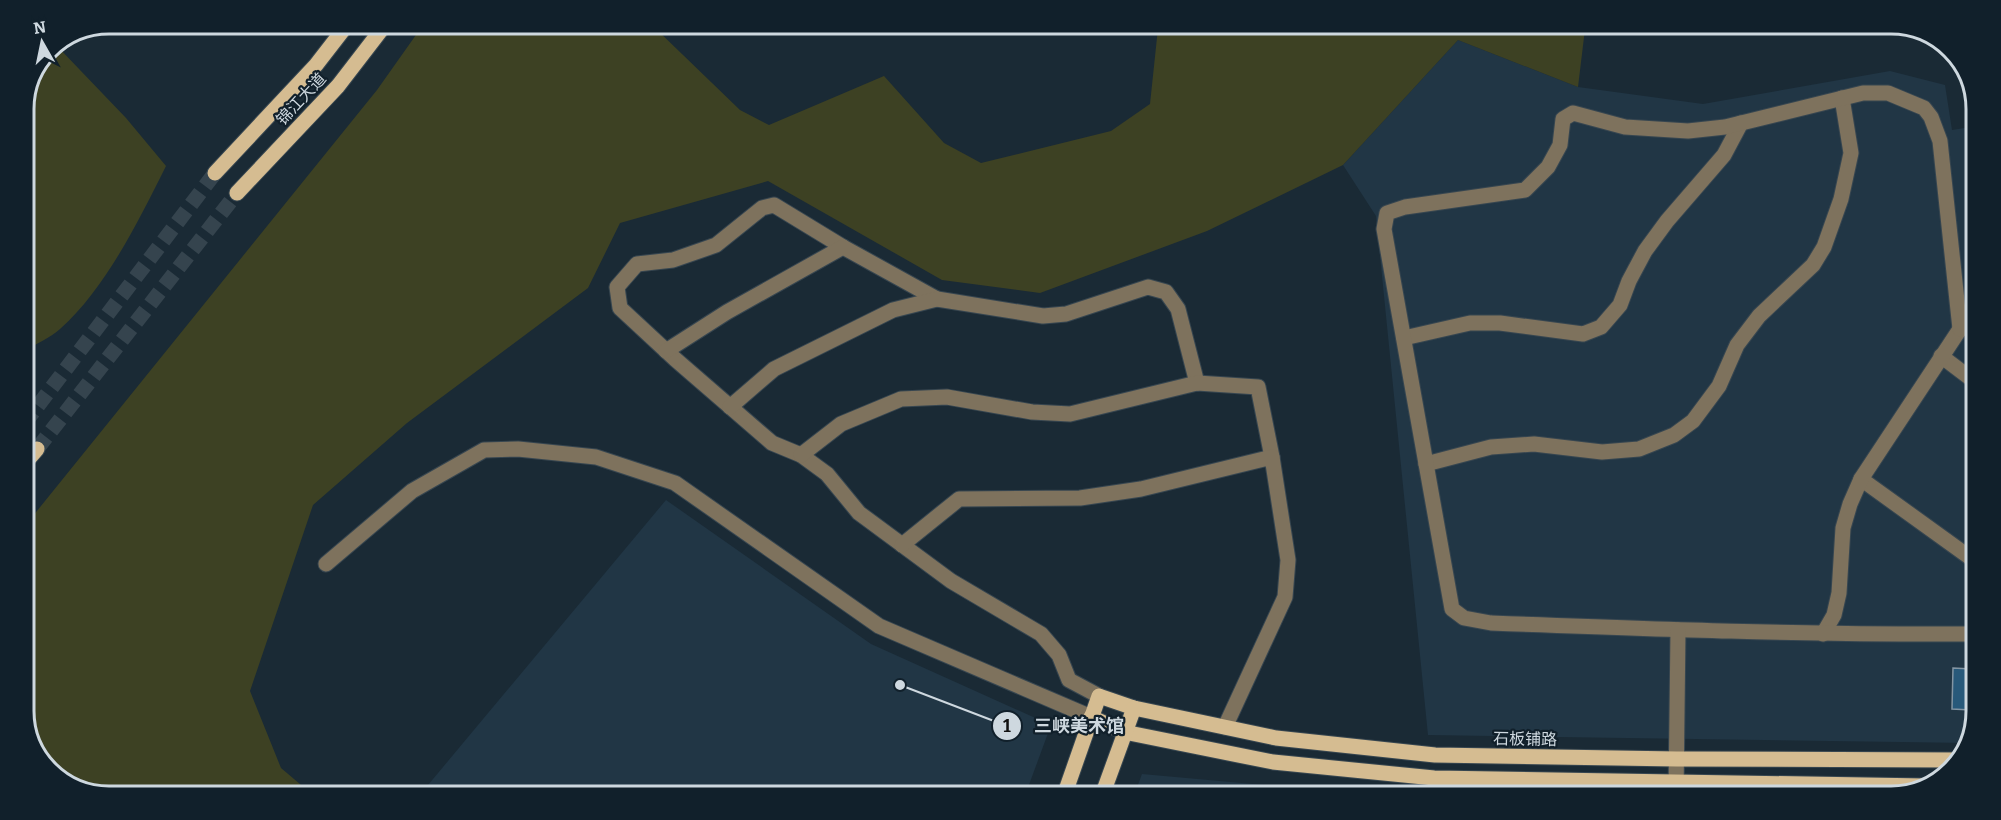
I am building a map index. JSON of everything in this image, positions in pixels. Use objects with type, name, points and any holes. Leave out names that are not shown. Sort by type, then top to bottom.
[{"type":"main road","name":"锦江大道","points":[[215,173],[316,65],[339,34]]},
{"type":"main road","name":"锦江大道","points":[[237,193],[338,86],[378,34]]},
{"type":"main road","points":[[1067,786],[1099,696]]},
{"type":"main road","name":"石板铺路","points":[[1099,696],[1134,708],[1276,738],[1435,755],[1947,760]]},
{"type":"main road","points":[[1105,786],[1134,708]]},
{"type":"main road","points":[[1091,717],[1124,732],[1273,762],[1434,778],[1611,786]]},
{"type":"street","points":[[1966,320],[1940,141],[1931,117],[1924,108],[1888,93],[1863,93],[1741,123],[1688,131],[1625,127],[1573,114],[1563,119],[1560,145],[1548,167],[1525,190],[1405,207],[1387,213],[1384,229],[1452,609],[1464,618],[1491,623],[1678,630],[1823,634],[1966,634]]},
{"type":"street","points":[[1426,464],[1491,447],[1534,444],[1602,452],[1639,449],[1674,435],[1693,421],[1719,386],[1737,345],[1759,316],[1813,264],[1824,247],[1841,199],[1851,153],[1842,98]]},
{"type":"street","points":[[1404,339],[1470,323],[1500,323],[1583,334],[1601,327],[1620,305],[1629,281],[1645,251],[1667,221],[1724,155],[1741,123]]},
{"type":"street","points":[[1099,696],[1069,680],[1059,655],[1041,634],[951,582],[858,513],[827,474],[801,455],[772,443],[620,308],[617,287],[637,264],[673,260],[716,245],[762,208],[774,205],[843,247],[937,299],[1043,316],[1066,314],[1148,287],[1166,292],[1178,309],[1197,382]]},
{"type":"street","points":[[666,351],[727,312],[843,247]]},
{"type":"street","points":[[730,407],[774,369],[893,310],[937,299]]},
{"type":"street","points":[[1823,634],[1834,615],[1839,593],[1843,528],[1861,479],[1941,356],[1966,328]]},
{"type":"street","points":[[1941,356],[1966,375]]},
{"type":"street","points":[[801,455],[841,424],[902,399],[947,397],[1032,412],[1070,414],[1197,382],[1258,387],[1272,457],[1288,560],[1285,597],[1225,727]]},
{"type":"street","points":[[326,564],[412,490],[484,450],[518,449],[596,457],[675,483],[879,626],[1091,717]]},
{"type":"street","points":[[902,545],[959,499],[1080,498],[1141,489],[1272,457]]},
{"type":"street","points":[[1861,479],[1966,555]]},
{"type":"street","points":[[1677,786],[1678,630]]},
{"type":"shaded area","points":[[1458,40],[1578,87],[1703,104],[1890,71],[1945,85],[1952,130],[1966,128],[1966,710],[1965,725],[1959,743],[1428,735],[1376,216],[1343,165]]},
{"type":"shaded area","points":[[666,500],[871,644],[1051,725],[1029,786],[427,786]]},
{"type":"shaded area","points":[[1142,774],[1275,786],[1138,786]]},
{"type":"green space","points":[[417,34],[661,34],[740,110],[769,125],[884,76],[944,143],[981,163],[1111,131],[1150,104],[1157,34],[1584,34],[1578,87],[1458,40],[1343,165],[1207,231],[1040,293],[942,280],[768,181],[620,223],[588,288],[407,423],[313,505],[250,691],[281,768],[302,786],[110,786],[81,780],[56,764],[37,730],[35,715],[35,513],[377,90]]},
{"type":"green space","points":[[72,62],[126,118],[166,166],[107,274],[77,312],[60,329],[35,345],[35,105],[37,90],[45,72],[72,72]]},
{"type":"building","points":[[1953,668],[1966,669],[1966,710],[1952,709]]},
{"type":"tunnel","points":[[35,410],[215,173]]},
{"type":"tunnel","points":[[37,449],[237,193]]},
{"type":"place","name":"三峡美术馆","points":[[900,685]]}]
